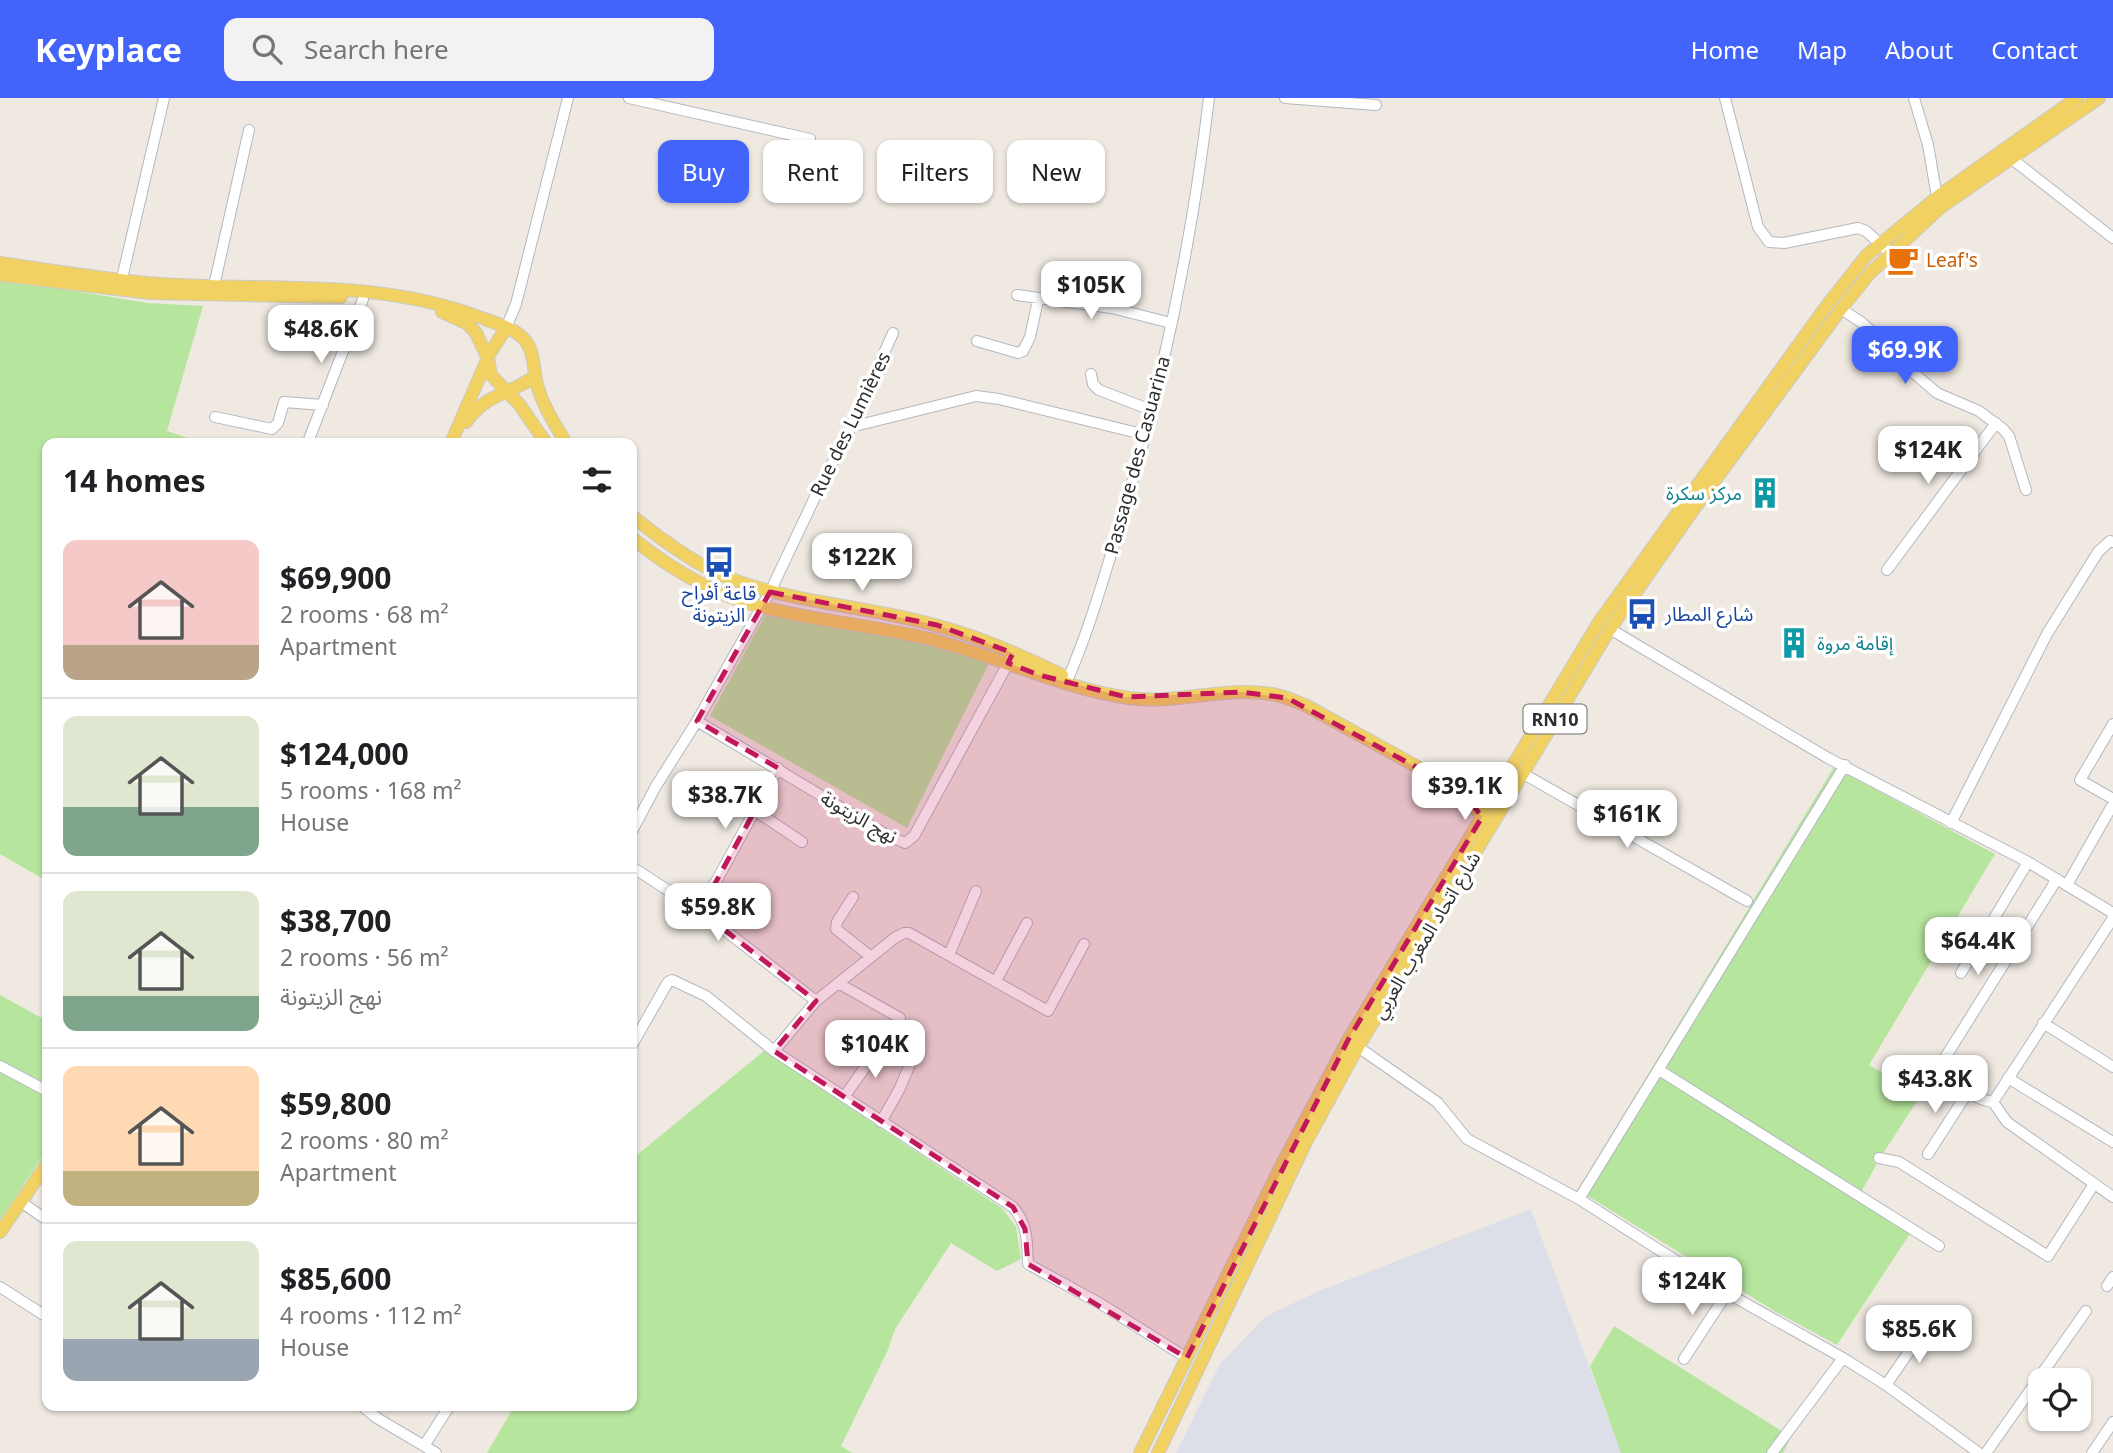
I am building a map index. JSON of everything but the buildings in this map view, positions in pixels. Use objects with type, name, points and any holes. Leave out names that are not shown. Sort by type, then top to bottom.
[{"type":"main road","name":"شارع اتحاد المغرب العربي","points":[[1140,1453],[1283,1163],[1348,1040],[1488,820],[1505,804],[1610,629],[1696,506],[1885,249],[1937,197],[2077,98]]},
{"type":"main road","name":"شارع اتحاد المغرب العربي","points":[[1158,1453],[1306,1143],[1488,820],[1493,798],[1599,622],[1846,279],[1866,256],[1885,249],[2099,98]]},
{"type":"main road","points":[[0,263],[198,296],[363,299],[438,310],[460,319],[476,333],[488,359],[491,375],[519,404],[543,438]]},
{"type":"main road","points":[[0,275],[121,285],[299,286],[379,292],[441,303],[523,337],[534,360],[534,377],[548,413],[563,438]]},
{"type":"main road","points":[[453,438],[488,359],[506,328]]},
{"type":"main road","points":[[455,438],[476,408],[494,395],[534,377]]},
{"type":"main road","points":[[637,520],[728,578],[770,592],[817,603],[937,625],[1081,686],[1126,698],[1241,692],[1287,698],[1307,706],[1463,792],[1493,798],[1505,804]]},
{"type":"main road","points":[[637,541],[705,586],[761,607],[930,639],[1011,658]]},
{"type":"main road","points":[[1463,792],[1488,820]]},
{"type":"main road","points":[[0,1232],[42,1171]]},
{"type":"street","points":[[121,285],[164,98]]},
{"type":"street","points":[[506,328],[516,304],[568,98]]},
{"type":"street","points":[[629,98],[810,139]]},
{"type":"street","name":"Passage des Casuarina","points":[[1067,681],[1102,584],[1146,435],[1171,323],[1203,153],[1209,98]]},
{"type":"street","points":[[1286,98],[1376,105]]},
{"type":"street","points":[[1725,98],[1758,226],[1769,242],[1784,243],[1857,228],[1885,249]]},
{"type":"street","points":[[1913,98],[1935,173],[1937,197]]},
{"type":"street","points":[[214,286],[249,130]]},
{"type":"street","points":[[2012,159],[2113,238]]},
{"type":"street","points":[[1017,295],[1038,300],[1112,308],[1171,323]]},
{"type":"street","points":[[310,438],[363,299]]},
{"type":"street","points":[[977,341],[1023,351],[1030,337],[1038,300]]},
{"type":"street","points":[[1841,309],[1890,347],[1937,393],[1950,401],[1979,411],[1996,423],[2009,436],[2026,490]]},
{"type":"street","name":"Rue des Lumières","points":[[637,822],[770,592],[852,427],[893,333]]},
{"type":"street","points":[[1091,374],[1093,384],[1099,390],[1151,410]]},
{"type":"street","points":[[852,427],[976,396],[999,399],[1146,435]]},
{"type":"street","points":[[215,417],[272,429],[278,423],[284,402],[323,405]]},
{"type":"street","points":[[1887,570],[1996,423]]},
{"type":"street","points":[[1951,823],[2047,634],[2098,552],[2109,541],[2113,542]]},
{"type":"street","points":[[1610,629],[1828,758],[2028,862],[2113,913]]},
{"type":"street","name":"نهج الزيتونة","points":[[697,721],[902,843],[909,841],[947,777],[1011,658]]},
{"type":"street","points":[[2113,724],[2080,780],[2113,802],[1938,1067],[1941,1074],[1968,1092],[1984,1101],[1993,1102],[2007,1122],[2113,1197]]},
{"type":"street","points":[[1578,1199],[1845,765]]},
{"type":"street","points":[[701,911],[778,768]]},
{"type":"street","points":[[1522,773],[1747,901]]},
{"type":"street","points":[[754,810],[802,842]]},
{"type":"street","points":[[1961,974],[2028,862]]},
{"type":"street","points":[[637,870],[701,911],[816,1000]]},
{"type":"street","points":[[714,884],[760,914]]},
{"type":"street","points":[[948,955],[976,891]]},
{"type":"street","points":[[853,897],[837,922],[836,929],[871,957]]},
{"type":"street","points":[[1993,1102],[2113,918]]},
{"type":"street","points":[[996,981],[1027,923]]},
{"type":"street","points":[[774,1051],[816,1000],[904,933],[909,933],[1048,1010],[1084,944]]},
{"type":"street","points":[[637,1036],[665,985],[672,980],[706,996],[774,1051],[1013,1208],[1022,1217],[1025,1228],[1028,1264],[1101,1304],[1187,1358]]},
{"type":"street","points":[[838,984],[900,1018]]},
{"type":"street","points":[[2043,1023],[2113,1067]]},
{"type":"street","points":[[844,1097],[881,1045]]},
{"type":"street","points":[[1358,1047],[1437,1102],[1466,1139],[1578,1199],[1727,1293],[1843,1358],[1886,1385],[1979,1453]]},
{"type":"street","points":[[881,1122],[914,1055]]},
{"type":"street","points":[[0,1066],[42,1088]]},
{"type":"street","points":[[1659,1070],[1939,1246]]},
{"type":"street","points":[[2008,1078],[2113,1142]]},
{"type":"street","points":[[1928,1154],[1968,1092]]},
{"type":"street","points":[[1879,1158],[1899,1162],[2048,1256],[2094,1184]]},
{"type":"street","points":[[21,1202],[42,1217]]},
{"type":"street","points":[[0,1287],[42,1314]]},
{"type":"street","points":[[1684,1359],[1727,1293]]},
{"type":"street","points":[[1986,1453],[2085,1311]]},
{"type":"street","points":[[1886,1385],[1926,1327]]},
{"type":"street","points":[[1772,1453],[1843,1358]]},
{"type":"street","points":[[368,1411],[436,1453]]},
{"type":"street","points":[[424,1446],[446,1411]]},
{"type":"street","points":[[2092,1453],[2113,1423]]},
{"type":"highlighted area","points":[[770,592],[937,625],[1013,653],[1008,663],[1039,675],[1126,697],[1241,692],[1287,698],[1463,792],[1482,817],[1348,1040],[1187,1358],[1028,1264],[1025,1229],[1013,1207],[774,1051],[816,1001],[700,911],[778,768],[697,721]]},
{"type":"shaded area","points":[[1531,1209],[1621,1453],[1176,1453],[1220,1364],[1265,1317],[1319,1291]]},
{"type":"green space","points":[[0,279],[148,303],[203,306],[167,431],[187,438],[42,438],[42,878],[0,854]]},
{"type":"green space","points":[[765,615],[908,639],[989,663],[907,828],[710,716]]},
{"type":"green space","points":[[1834,767],[1995,854],[1869,1065],[1921,1095],[1859,1196],[1911,1232],[1837,1345],[1776,1312],[1578,1190]]},
{"type":"green space","points":[[0,995],[42,1018],[42,1157],[0,1220]]},
{"type":"green space","points":[[764,1051],[1003,1209],[1016,1227],[1021,1259],[997,1271],[951,1243],[895,1329],[887,1352],[841,1446],[852,1453],[487,1453],[512,1411],[637,1411],[637,1155]]},
{"type":"green space","points":[[1614,1326],[1791,1437],[1783,1453],[1621,1453],[1590,1366]]},
{"type":"place","name":"Leaf's","points":[[1903,260]]},
{"type":"place","name":"مركز سكرة","points":[[1765,493]]},
{"type":"place","name":"قاعة أفراح الزيتونة","points":[[719,562]]},
{"type":"place","name":"شارع المطار","points":[[1642,614]]},
{"type":"place","name":"إقامة مروة","points":[[1794,643]]}]
